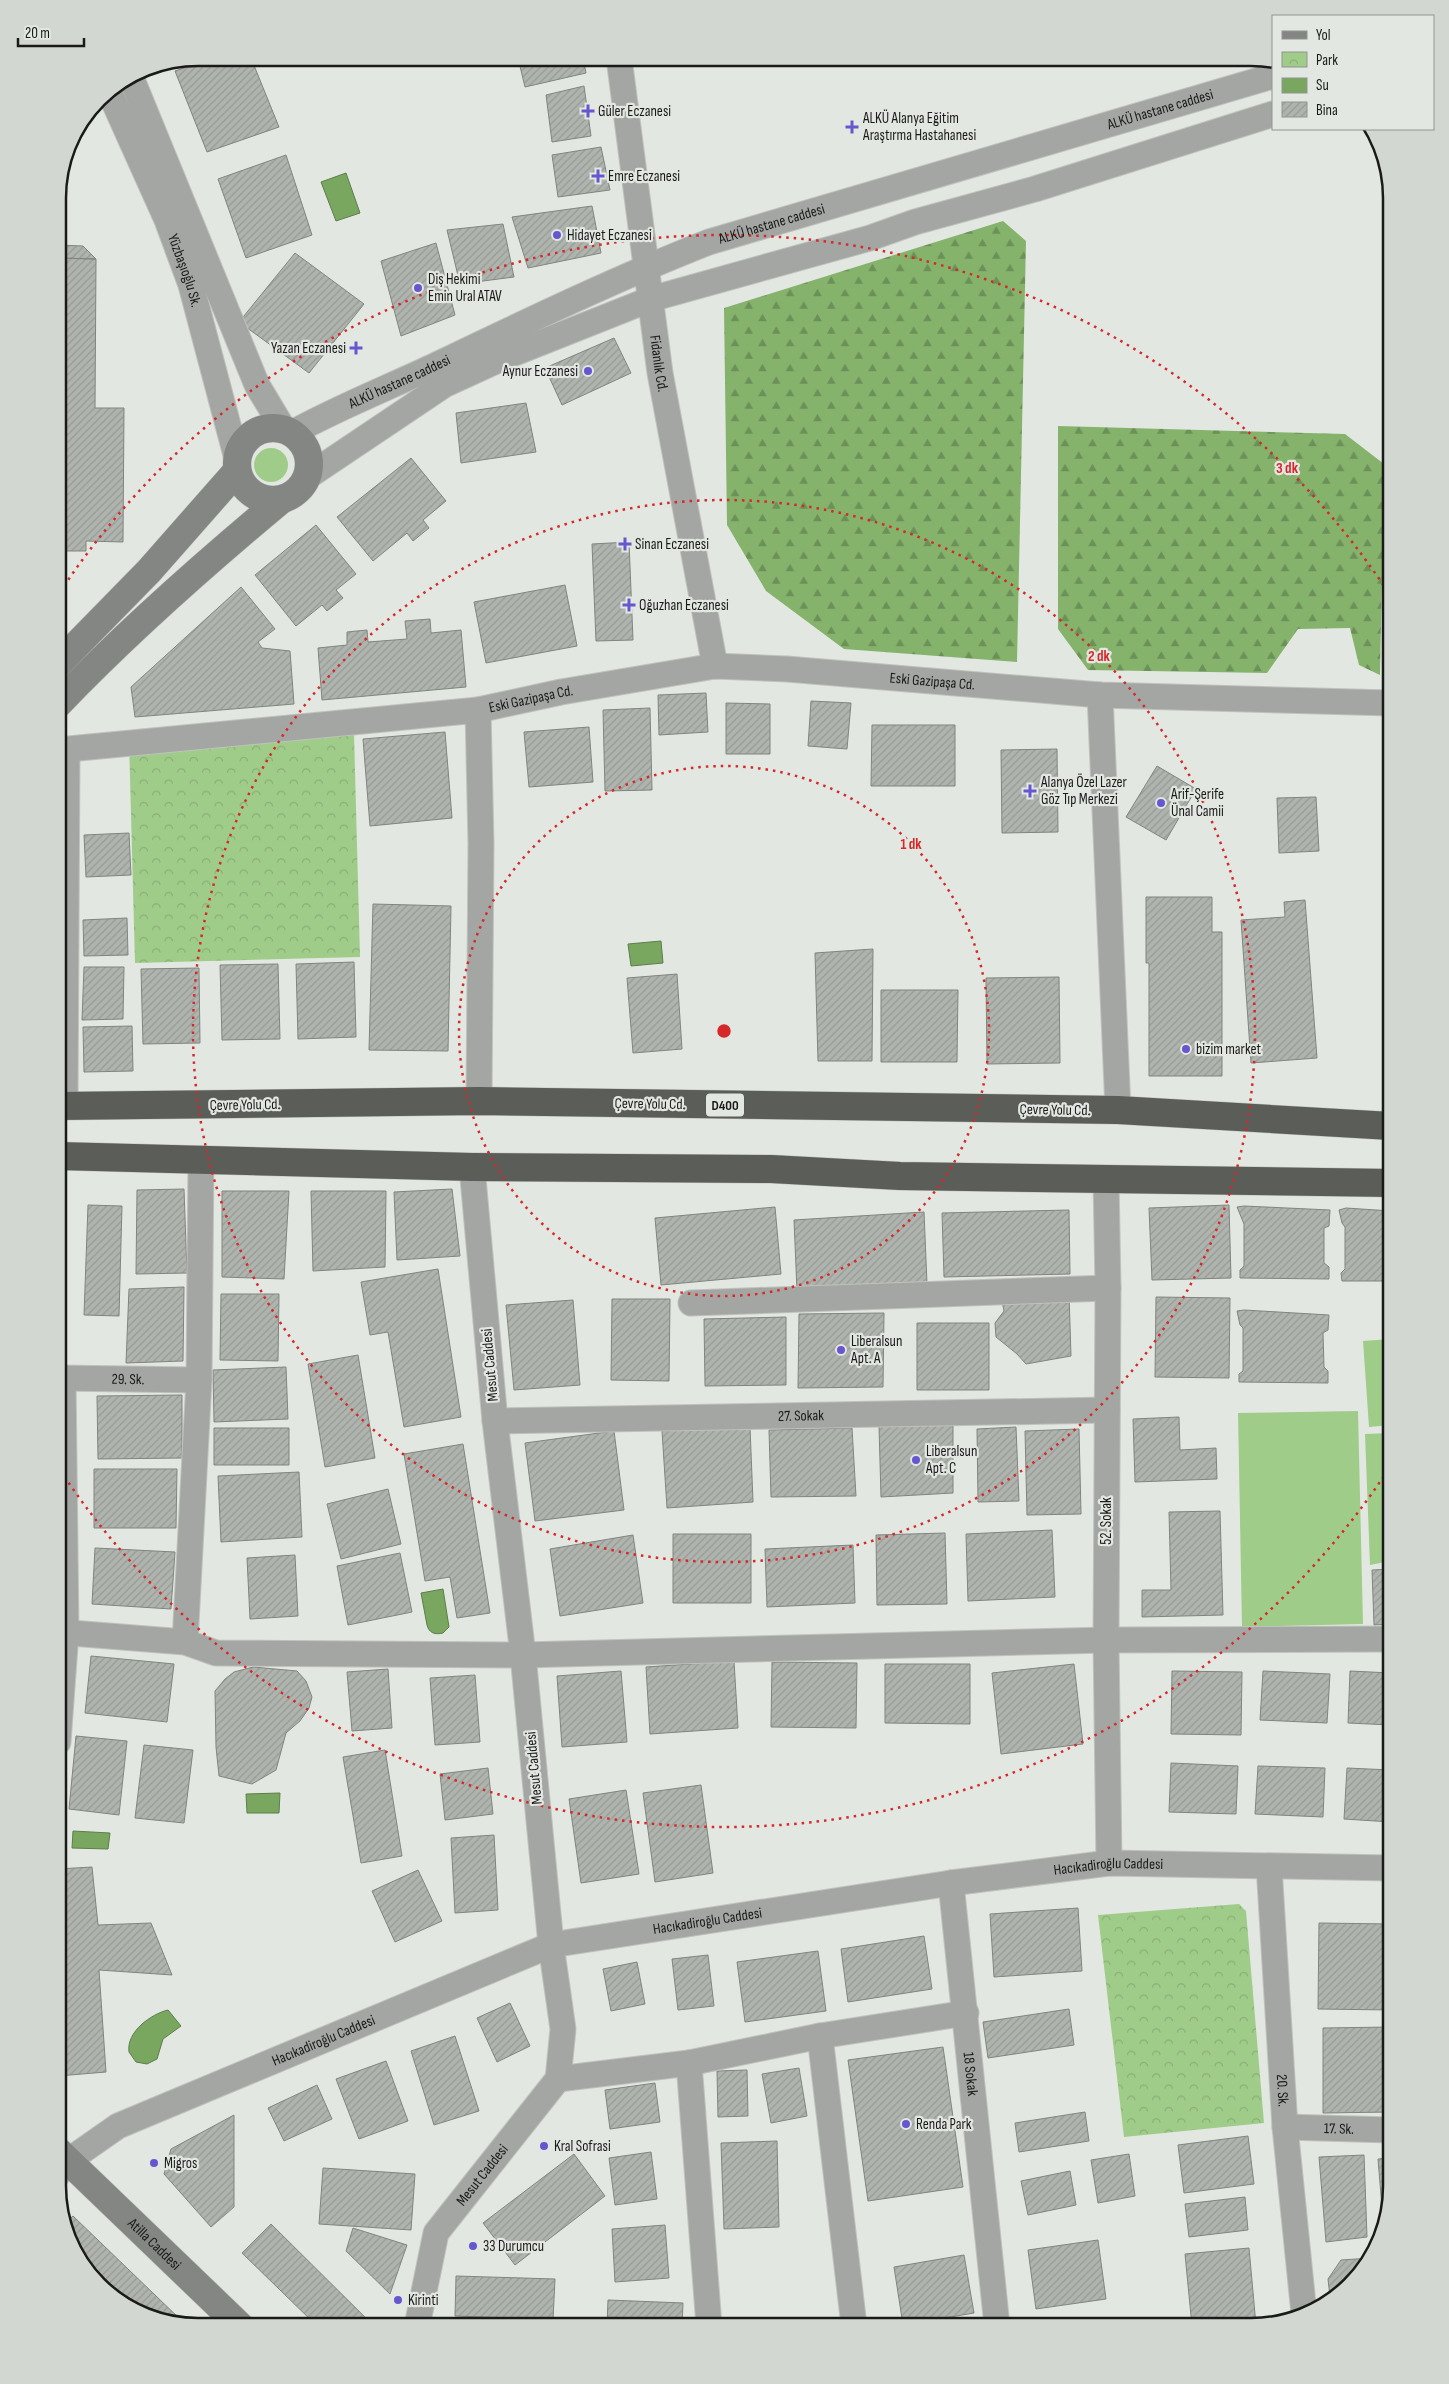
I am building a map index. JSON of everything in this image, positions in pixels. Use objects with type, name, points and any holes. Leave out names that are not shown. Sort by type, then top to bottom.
[{"type":"highway","name":"Çevre Yolu Cd.","points":[[67,1106],[479,1101],[1118,1110],[1383,1125]]},
{"type":"highway","points":[[67,1156],[472,1167],[771,1169],[900,1176],[1383,1183]]},
{"type":"street","name":"Fidanlık Cd.","points":[[620,66],[660,373],[715,666]]},
{"type":"street","name":"ALKÜ hastane caddesi","points":[[288,432],[647,266],[709,242],[1272,76]]},
{"type":"street","name":"Yüzbaşıoğlu Sk.","points":[[134,83],[258,385],[288,432]]},
{"type":"street","name":"Yüzbaşıoğlu Sk.","points":[[112,98],[166,220],[191,285],[237,465]]},
{"type":"street","points":[[307,477],[444,386],[506,357],[651,299],[870,238],[915,222],[1035,189],[1272,114]]},
{"type":"street","points":[[67,655],[149,571],[237,465],[244,442],[258,431],[266,429],[288,432],[301,442],[307,452],[309,464],[307,477],[301,487],[292,495],[281,500],[225,545],[101,659],[67,695]]},
{"type":"street","points":[[237,465],[240,482],[258,498],[269,501],[281,500]]},
{"type":"street","name":"Eski Gazipaşa Cd.","points":[[67,750],[478,710],[561,692],[715,666],[787,668],[1100,695],[1383,703]]},
{"type":"street","points":[[1100,695],[1118,1110]]},
{"type":"street","points":[[478,710],[481,844],[479,1101]]},
{"type":"street","points":[[185,1642],[199,1380],[200,1159]]},
{"type":"street","name":"Mesut Caddesi","points":[[419,2317],[436,2233],[558,2079],[563,2029],[551,1945],[523,1654],[495,1421],[472,1167]]},
{"type":"street","name":"52. Sokak","points":[[1106,1179],[1108,1288],[1106,1640],[1109,1863]]},
{"type":"street","points":[[691,1303],[1108,1288]]},
{"type":"street","name":"29. Sk.","points":[[66,1378],[199,1380]]},
{"type":"street","name":"27. Sokak","points":[[495,1421],[1107,1410]]},
{"type":"street","points":[[66,1632],[185,1642],[216,1653],[523,1654],[1106,1640],[1383,1639]]},
{"type":"street","name":"Hacıkadiroğlu Caddesi","points":[[66,2155],[118,2126],[551,1945],[951,1883],[1109,1863],[1383,1868]]},
{"type":"street","name":"20. Sk.","points":[[1269,1866],[1286,2127],[1303,2307]]},
{"type":"street","name":"18 Sokak","points":[[951,1883],[996,2318]]},
{"type":"street","points":[[558,2079],[689,2063],[820,2036],[966,2013]]},
{"type":"street","points":[[820,2036],[853,2318]]},
{"type":"street","points":[[689,2063],[708,2317]]},
{"type":"street","name":"17. Sk.","points":[[1286,2127],[1383,2130]]},
{"type":"street","name":"Atilla Caddesi","points":[[66,2164],[230,2317]]},
{"type":"green space","points":[[1003,221],[1026,241],[1017,662],[844,649],[766,591],[727,525],[724,308]]},
{"type":"green space","points":[[1058,426],[1345,434],[1383,463],[1380,675],[1359,665],[1350,628],[1298,629],[1267,673],[1088,670],[1058,629]]},
{"type":"green space","points":[[271,448],[278,449],[283,453],[287,458],[287,472],[283,477],[278,481],[271,482],[264,481],[259,477],[255,472],[254,465],[255,458],[259,453],[264,449]]},
{"type":"green space","points":[[354,733],[360,957],[135,963],[129,740]]},
{"type":"green space","points":[[1383,1340],[1383,1426],[1369,1427],[1363,1341]]},
{"type":"green space","points":[[1358,1411],[1363,1624],[1242,1627],[1238,1413]]},
{"type":"green space","points":[[1383,1433],[1383,1562],[1370,1565],[1365,1434]]},
{"type":"green space","points":[[1239,1904],[1246,1911],[1264,2123],[1124,2137],[1098,1915]]},
{"type":"water","points":[[346,173],[360,213],[336,221],[321,182]]},
{"type":"water","points":[[661,941],[663,963],[631,966],[628,944]]},
{"type":"water","points":[[443,1589],[449,1627],[443,1633],[437,1634],[431,1632],[428,1628],[421,1593]]},
{"type":"water","points":[[280,1793],[279,1813],[247,1813],[246,1794]]},
{"type":"water","points":[[73,1831],[110,1833],[108,1849],[72,1848]]},
{"type":"water","points":[[168,2010],[181,2026],[163,2039],[157,2059],[147,2064],[136,2062],[129,2052],[131,2038],[147,2020],[154,2015]]},
{"type":"building","points":[[254,66],[279,127],[207,152],[175,71],[189,67]]},
{"type":"building","points":[[520,66],[585,66],[586,73],[525,87]]},
{"type":"building","points":[[584,86],[591,136],[552,142],[546,95]]},
{"type":"building","points":[[601,147],[610,190],[558,197],[552,155]]},
{"type":"building","points":[[286,155],[312,235],[246,258],[218,179]]},
{"type":"building","name":"Hidayet Eczanesi","points":[[592,206],[601,253],[528,268],[512,217]]},
{"type":"building","points":[[503,224],[514,277],[460,284],[447,230]]},
{"type":"building","name":"Diş Hekimi Emin Ural ATAV","points":[[436,243],[455,315],[401,336],[381,261]]},
{"type":"building","points":[[67,245],[83,246],[96,259],[67,258]]},
{"type":"building","points":[[295,253],[364,304],[309,373],[239,322]]},
{"type":"building","points":[[67,258],[96,259],[95,408],[124,408],[123,542],[86,541],[86,551],[67,551]]},
{"type":"building","name":"Aynur Eczanesi","points":[[614,338],[631,373],[562,405],[545,368]]},
{"type":"building","points":[[526,403],[536,452],[461,463],[456,413]]},
{"type":"building","points":[[411,458],[446,501],[423,520],[429,528],[413,541],[407,533],[373,561],[337,517]]},
{"type":"building","points":[[316,525],[356,574],[336,590],[343,598],[327,611],[322,605],[296,626],[255,575]]},
{"type":"building","points":[[629,542],[633,640],[596,641],[592,544]]},
{"type":"building","points":[[565,585],[577,646],[486,663],[474,602]]},
{"type":"building","points":[[241,587],[275,629],[258,642],[262,648],[290,651],[294,704],[135,717],[131,687]]},
{"type":"building","points":[[430,619],[431,633],[461,630],[466,687],[322,700],[318,648],[347,645],[347,632],[367,630],[368,642],[407,639],[405,621]]},
{"type":"building","points":[[706,693],[708,732],[659,735],[658,695]]},
{"type":"building","points":[[811,701],[851,703],[847,749],[808,746]]},
{"type":"building","points":[[726,703],[770,704],[770,754],[726,754]]},
{"type":"building","points":[[650,708],[652,790],[605,791],[603,710]]},
{"type":"building","points":[[872,725],[955,725],[955,786],[871,786]]},
{"type":"building","points":[[589,727],[593,782],[529,787],[524,732]]},
{"type":"building","points":[[445,732],[452,818],[370,826],[363,739]]},
{"type":"building","name":"Alanya Özel Lazer Göz Tıp Merkezi","points":[[1057,749],[1058,832],[1002,833],[1001,750]]},
{"type":"building","name":"Arif-Şerife Ünal Camii","points":[[1157,766],[1196,789],[1166,840],[1126,817]]},
{"type":"building","points":[[1316,797],[1319,851],[1279,853],[1277,798]]},
{"type":"building","points":[[129,833],[131,875],[86,877],[84,835]]},
{"type":"building","points":[[1146,897],[1212,897],[1212,932],[1222,932],[1222,1076],[1149,1076],[1149,963],[1146,963]]},
{"type":"building","points":[[1305,900],[1317,1058],[1251,1063],[1241,920],[1285,917],[1284,902]]},
{"type":"building","points":[[373,904],[451,906],[448,1051],[369,1050]]},
{"type":"building","points":[[127,918],[128,955],[84,956],[83,920]]},
{"type":"building","points":[[873,949],[872,1061],[818,1061],[815,953]]},
{"type":"building","points":[[354,962],[356,1037],[298,1039],[296,964]]},
{"type":"building","points":[[278,964],[280,1039],[222,1040],[220,965]]},
{"type":"building","points":[[84,967],[124,967],[123,1019],[82,1020]]},
{"type":"building","points":[[199,968],[200,1043],[143,1044],[141,969]]},
{"type":"building","points":[[677,974],[682,1049],[633,1053],[627,978]]},
{"type":"building","points":[[1059,977],[1060,1063],[987,1064],[986,978]]},
{"type":"building","points":[[881,990],[958,990],[957,1062],[881,1062]]},
{"type":"building","points":[[132,1026],[133,1071],[84,1072],[83,1027]]},
{"type":"building","points":[[184,1189],[187,1273],[136,1274],[137,1190]]},
{"type":"building","points":[[452,1189],[460,1256],[397,1260],[394,1192]]},
{"type":"building","points":[[222,1191],[289,1191],[284,1279],[222,1277]]},
{"type":"building","points":[[311,1191],[386,1191],[385,1267],[313,1271]]},
{"type":"building","points":[[88,1205],[122,1206],[119,1316],[84,1315]]},
{"type":"building","points":[[1229,1205],[1231,1278],[1152,1280],[1149,1208]]},
{"type":"building","points":[[775,1207],[781,1274],[661,1285],[655,1218]]},
{"type":"building","points":[[1237,1207],[1330,1210],[1329,1226],[1324,1228],[1324,1263],[1329,1267],[1329,1279],[1240,1278],[1240,1270],[1244,1266],[1244,1224]]},
{"type":"building","points":[[1346,1208],[1383,1210],[1383,1281],[1342,1281],[1341,1273],[1345,1269],[1345,1227],[1339,1210]]},
{"type":"building","points":[[1069,1210],[1070,1274],[944,1277],[942,1213]]},
{"type":"building","points":[[924,1212],[927,1284],[797,1291],[794,1220]]},
{"type":"building","points":[[438,1269],[461,1417],[404,1427],[388,1332],[370,1335],[361,1282]]},
{"type":"building","points":[[184,1287],[183,1361],[126,1363],[129,1289]]},
{"type":"building","points":[[221,1294],[279,1294],[278,1361],[220,1360]]},
{"type":"building","points":[[1069,1294],[1071,1356],[1026,1364],[996,1337],[995,1323],[1004,1311],[1001,1296]]},
{"type":"building","points":[[1156,1297],[1230,1298],[1229,1378],[1155,1377]]},
{"type":"building","points":[[612,1299],[670,1299],[669,1381],[611,1380]]},
{"type":"building","points":[[573,1300],[580,1385],[514,1390],[506,1305]]},
{"type":"building","points":[[1237,1311],[1329,1315],[1328,1330],[1323,1333],[1324,1367],[1328,1371],[1328,1383],[1239,1382],[1239,1374],[1243,1371],[1243,1328],[1240,1325]]},
{"type":"building","name":"Liberalsun Apt. A","points":[[884,1313],[883,1387],[798,1388],[799,1314]]},
{"type":"building","points":[[786,1317],[786,1385],[705,1386],[704,1319]]},
{"type":"building","name":"Liberalsun Apt. A","points":[[917,1323],[989,1323],[989,1390],[917,1390]]},
{"type":"building","points":[[358,1355],[375,1458],[325,1467],[308,1364]]},
{"type":"building","points":[[286,1367],[288,1419],[214,1422],[213,1370]]},
{"type":"building","points":[[182,1395],[182,1458],[98,1459],[97,1396]]},
{"type":"building","points":[[1179,1417],[1180,1450],[1216,1448],[1217,1479],[1135,1482],[1133,1419]]},
{"type":"building","name":"Liberalsun Apt. C","points":[[953,1423],[953,1493],[881,1497],[879,1426]]},
{"type":"building","points":[[750,1427],[753,1502],[667,1508],[662,1431]]},
{"type":"building","points":[[1016,1427],[1019,1501],[978,1502],[977,1429]]},
{"type":"building","points":[[214,1428],[289,1428],[289,1465],[214,1465]]},
{"type":"building","points":[[852,1428],[856,1496],[771,1497],[769,1430]]},
{"type":"building","points":[[1079,1429],[1081,1514],[1027,1515],[1025,1431]]},
{"type":"building","points":[[614,1431],[624,1510],[535,1521],[525,1443]]},
{"type":"building","points":[[463,1444],[490,1613],[457,1618],[450,1577],[425,1581],[404,1454]]},
{"type":"building","points":[[94,1469],[177,1469],[176,1528],[94,1528]]},
{"type":"building","points":[[299,1472],[302,1537],[221,1542],[218,1476]]},
{"type":"building","points":[[388,1489],[401,1544],[341,1559],[327,1504]]},
{"type":"building","points":[[1220,1511],[1223,1615],[1142,1617],[1142,1590],[1171,1590],[1169,1512]]},
{"type":"building","points":[[1052,1530],[1055,1597],[968,1601],[966,1534]]},
{"type":"building","points":[[945,1533],[947,1604],[877,1605],[876,1535]]},
{"type":"building","points":[[673,1534],[751,1534],[751,1603],[673,1603]]},
{"type":"building","points":[[633,1535],[643,1603],[560,1616],[550,1549]]},
{"type":"building","points":[[853,1545],[855,1603],[767,1607],[765,1549]]},
{"type":"building","points":[[95,1548],[175,1552],[171,1609],[92,1604]]},
{"type":"building","points":[[400,1553],[412,1612],[348,1625],[337,1566]]},
{"type":"building","points":[[295,1555],[298,1616],[250,1619],[247,1558]]},
{"type":"building","points":[[1383,1569],[1383,1624],[1374,1625],[1372,1570]]},
{"type":"building","points":[[91,1656],[174,1664],[167,1722],[85,1713]]},
{"type":"building","points":[[734,1661],[738,1728],[650,1734],[646,1667]]},
{"type":"building","points":[[772,1662],[857,1663],[856,1728],[771,1727]]},
{"type":"building","points":[[885,1664],[970,1664],[970,1724],[885,1723]]},
{"type":"building","points":[[1074,1664],[1083,1744],[1001,1754],[992,1673]]},
{"type":"building","points":[[253,1667],[297,1671],[306,1681],[312,1697],[309,1708],[300,1721],[286,1733],[276,1770],[252,1784],[219,1776],[216,1747],[215,1691],[234,1672]]},
{"type":"building","points":[[388,1669],[392,1728],[352,1731],[347,1672]]},
{"type":"building","points":[[621,1671],[627,1742],[562,1747],[557,1676]]},
{"type":"building","points":[[1172,1671],[1242,1672],[1241,1735],[1171,1734]]},
{"type":"building","points":[[1263,1671],[1330,1674],[1327,1723],[1260,1720]]},
{"type":"building","points":[[1350,1671],[1383,1673],[1383,1725],[1348,1723]]},
{"type":"building","points":[[475,1675],[480,1742],[435,1745],[430,1678]]},
{"type":"building","points":[[76,1736],[127,1741],[119,1815],[69,1809]]},
{"type":"building","points":[[144,1745],[193,1750],[184,1823],[135,1818]]},
{"type":"building","points":[[385,1750],[402,1856],[361,1863],[343,1757]]},
{"type":"building","points":[[1171,1763],[1238,1766],[1236,1814],[1169,1812]]},
{"type":"building","points":[[1258,1766],[1325,1768],[1323,1817],[1255,1814]]},
{"type":"building","points":[[488,1768],[493,1814],[445,1820],[440,1774]]},
{"type":"building","points":[[1347,1768],[1383,1770],[1383,1821],[1344,1819]]},
{"type":"building","points":[[701,1785],[713,1873],[655,1882],[643,1793]]},
{"type":"building","points":[[626,1790],[639,1874],[581,1883],[569,1799]]},
{"type":"building","points":[[494,1835],[498,1910],[455,1913],[451,1838]]},
{"type":"building","points":[[92,1867],[98,1925],[151,1923],[172,1975],[99,1970],[106,2072],[66,2075],[66,1869]]},
{"type":"building","points":[[418,1870],[442,1921],[395,1942],[372,1891]]},
{"type":"building","points":[[1078,1908],[1082,1971],[994,1977],[990,1914]]},
{"type":"building","points":[[1319,1923],[1383,1924],[1383,2010],[1318,2009]]},
{"type":"building","points":[[924,1936],[932,1989],[848,2002],[841,1949]]},
{"type":"building","points":[[818,1951],[826,2011],[745,2022],[737,1962]]},
{"type":"building","points":[[708,1955],[714,2006],[678,2010],[672,1959]]},
{"type":"building","points":[[637,1962],[645,2004],[611,2011],[603,1969]]},
{"type":"building","points":[[510,2003],[530,2046],[497,2062],[477,2018]]},
{"type":"building","points":[[1069,2009],[1074,2045],[988,2058],[983,2022]]},
{"type":"building","points":[[1383,2027],[1383,2112],[1323,2113],[1323,2028]]},
{"type":"building","points":[[455,2036],[479,2111],[434,2125],[411,2051]]},
{"type":"building","name":"Renda Park","points":[[943,2047],[963,2187],[868,2201],[848,2060]]},
{"type":"building","points":[[386,2061],[408,2121],[359,2139],[336,2079]]},
{"type":"building","points":[[799,2068],[807,2116],[771,2123],[762,2074]]},
{"type":"building","points":[[747,2070],[748,2116],[718,2117],[717,2071]]},
{"type":"building","points":[[655,2083],[660,2122],[610,2129],[605,2090]]},
{"type":"building","points":[[317,2085],[332,2119],[284,2141],[268,2108]]},
{"type":"building","points":[[1085,2112],[1089,2141],[1019,2152],[1015,2123]]},
{"type":"building","points":[[234,2115],[234,2207],[211,2227],[164,2174],[171,2149]]},
{"type":"building","points":[[1248,2136],[1254,2184],[1184,2193],[1178,2145]]},
{"type":"building","points":[[777,2141],[779,2227],[724,2229],[721,2143]]},
{"type":"building","points":[[651,2152],[657,2199],[615,2205],[609,2158]]},
{"type":"building","points":[[574,2154],[605,2196],[515,2265],[483,2223]]},
{"type":"building","points":[[1129,2154],[1135,2196],[1098,2203],[1091,2160]]},
{"type":"building","points":[[1364,2155],[1367,2237],[1326,2242],[1319,2157]]},
{"type":"building","points":[[1378,2159],[1383,2159],[1382,2204]]},
{"type":"building","points":[[323,2168],[415,2174],[411,2230],[319,2224]]},
{"type":"building","points":[[1070,2171],[1076,2205],[1028,2215],[1021,2181]]},
{"type":"building","points":[[1245,2197],[1248,2230],[1189,2237],[1185,2204]]},
{"type":"building","points":[[73,2216],[176,2316],[156,2311],[140,2304],[125,2296],[111,2285],[88,2259],[73,2228],[71,2218]]},
{"type":"building","points":[[271,2224],[365,2317],[308,2317],[242,2253]]},
{"type":"building","points":[[665,2225],[669,2278],[615,2282],[612,2229]]},
{"type":"building","points":[[353,2228],[407,2245],[390,2294],[346,2251]]},
{"type":"building","points":[[1098,2240],[1106,2299],[1036,2309],[1028,2250]]},
{"type":"building","points":[[1249,2248],[1255,2318],[1191,2318],[1185,2254]]},
{"type":"building","points":[[964,2255],[974,2313],[946,2318],[902,2318],[894,2267]]},
{"type":"building","points":[[1361,2259],[1350,2273],[1329,2292],[1328,2279],[1341,2260]]},
{"type":"building","points":[[456,2276],[555,2279],[553,2317],[455,2316]]},
{"type":"building","points":[[608,2300],[683,2303],[682,2317],[607,2317]]},
{"type":"place","name":"Güler Eczanesi","points":[[588,111]]},
{"type":"place","name":"ALKÜ Alanya Eğitim Araştırma Hastahanesi","points":[[852,127]]},
{"type":"place","name":"Emre Eczanesi","points":[[598,176]]},
{"type":"place","name":"Hidayet Eczanesi","points":[[557,235]]},
{"type":"place","name":"Diş Hekimi Emin Ural ATAV","points":[[418,288]]},
{"type":"place","name":"Yazan Eczanesi","points":[[356,348]]},
{"type":"place","name":"Aynur Eczanesi","points":[[588,371]]},
{"type":"place","name":"Sinan Eczanesi","points":[[625,544]]},
{"type":"place","name":"Oğuzhan Eczanesi","points":[[629,605]]},
{"type":"place","name":"Alanya Özel Lazer Göz Tıp Merkezi","points":[[1030,791]]},
{"type":"place","name":"Arif-Şerife Ünal Camii","points":[[1161,803]]},
{"type":"place","name":"bizim market","points":[[1186,1049]]},
{"type":"place","name":"Liberalsun Apt. A","points":[[841,1350]]},
{"type":"place","name":"Liberalsun Apt. C","points":[[916,1460]]},
{"type":"place","name":"Renda Park","points":[[906,2124]]},
{"type":"place","name":"Kral Sofrasi","points":[[544,2146]]},
{"type":"place","name":"Migros","points":[[154,2163]]},
{"type":"place","name":"33 Durumcu","points":[[473,2246]]},
{"type":"place","name":"Kirinti","points":[[398,2300]]}]
